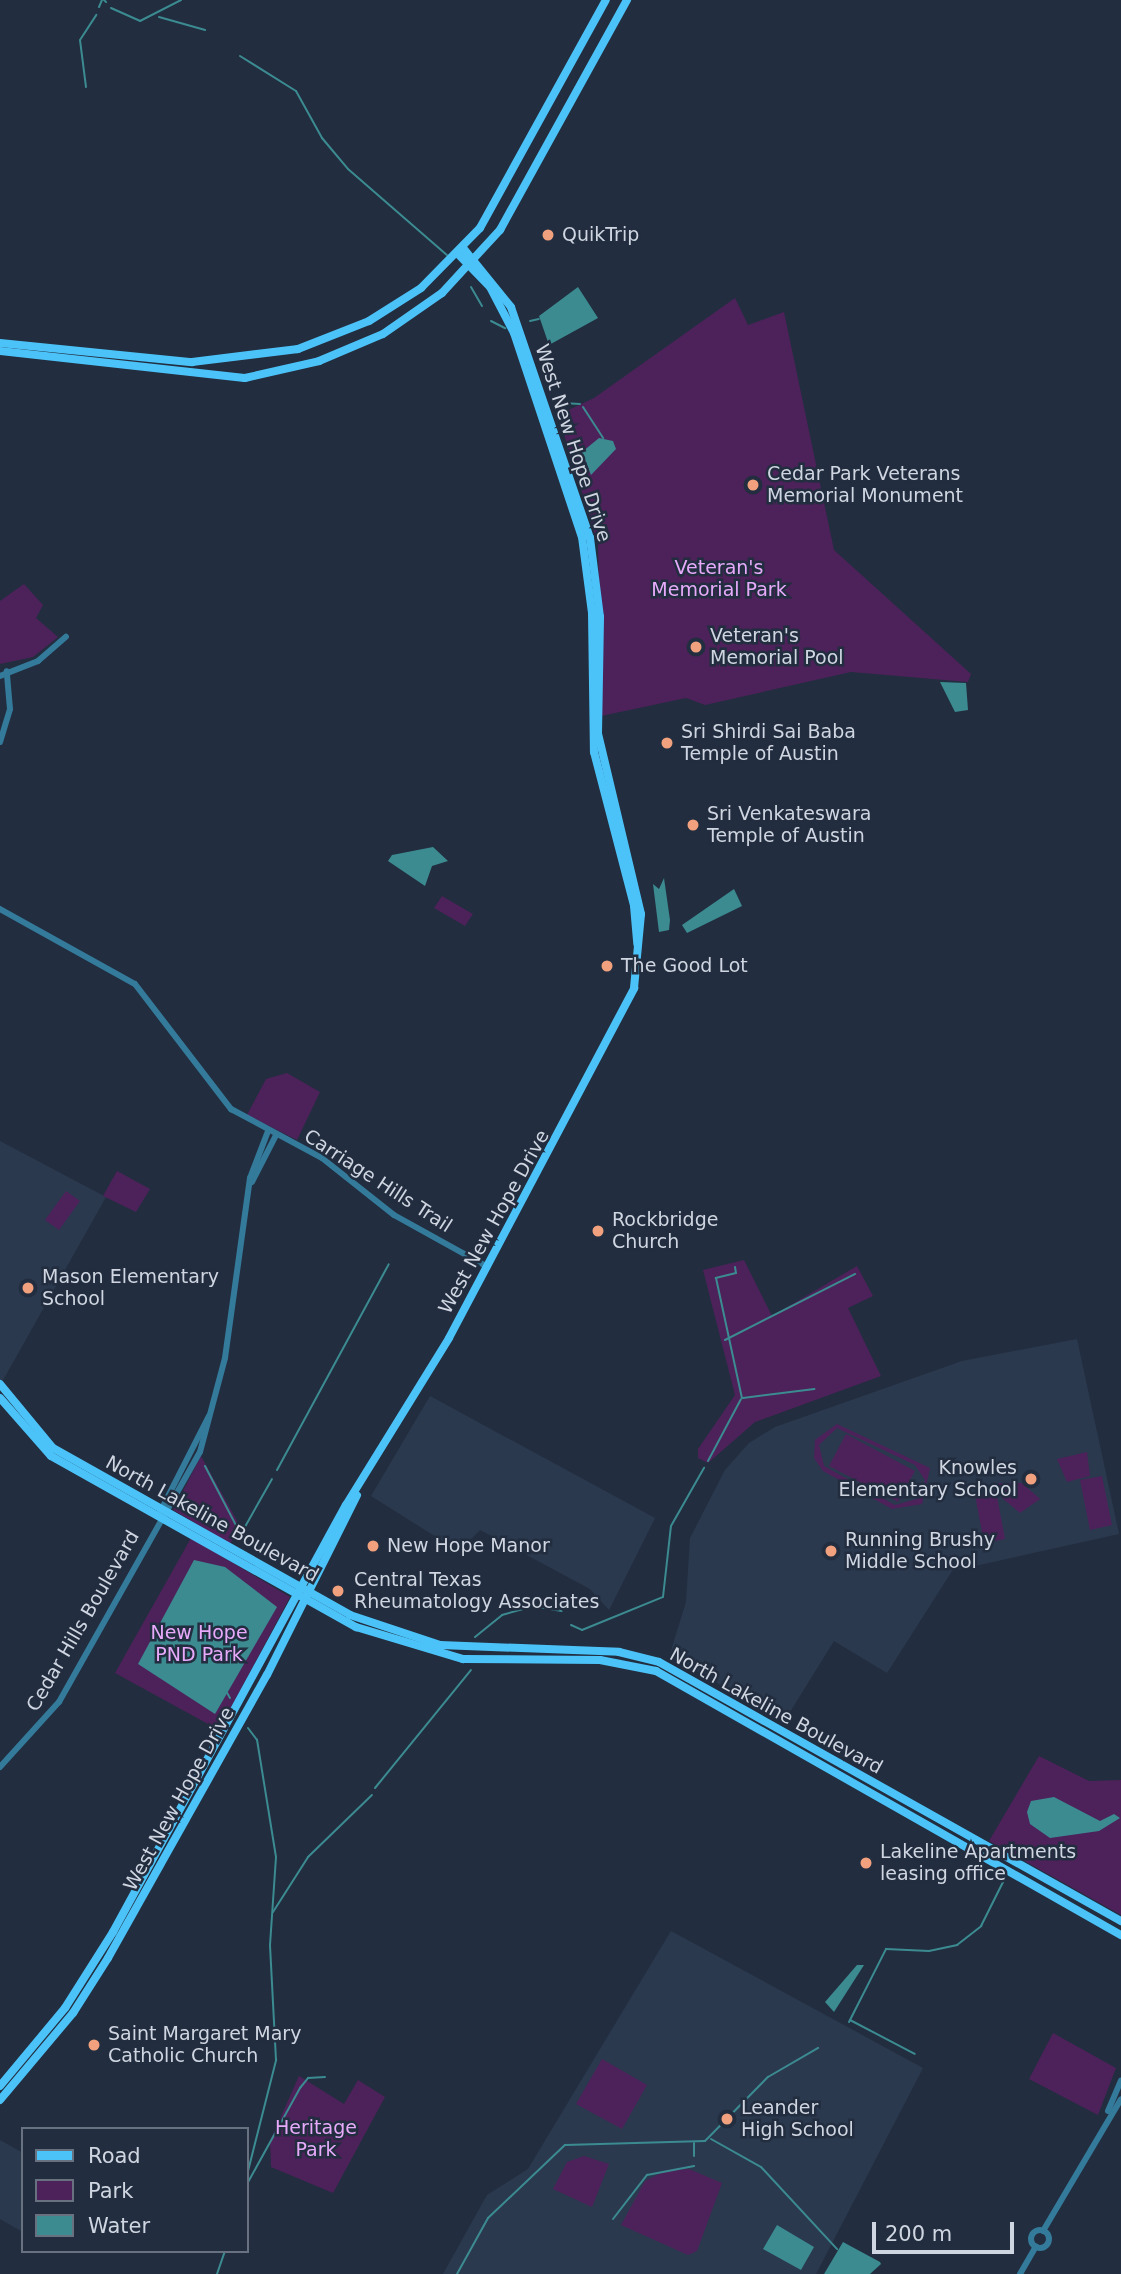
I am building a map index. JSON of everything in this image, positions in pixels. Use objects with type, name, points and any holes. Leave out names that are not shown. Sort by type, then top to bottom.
[{"type":"main road","points":[[0,343],[192,362],[259,357],[369,321],[421,288],[461,251],[510,184],[606,0]]},
{"type":"main road","points":[[0,351],[194,377],[281,372],[383,334],[473,263],[520,197],[627,0]]},
{"type":"main road","points":[[570,67],[587,75]]},
{"type":"main road","name":"West New Hope Drive","points":[[0,2086],[54,2023],[99,1955],[488,1267],[619,1026],[638,954],[638,896],[598,733],[600,617],[590,538],[519,326],[473,263],[461,251]]},
{"type":"main road","name":"North Lakeline Boulevard","points":[[0,1384],[53,1448],[303,1593],[407,1647],[463,1659],[600,1660],[656,1671],[1121,1935]]},
{"type":"main road","name":"North Lakeline Boulevard","points":[[0,1398],[51,1456],[162,1513]]},
{"type":"main road","name":"West New Hope Drive","points":[[0,2100],[73,2013],[108,1958],[251,1703],[303,1593]]},
{"type":"main road","name":"North Lakeline Boulevard","points":[[303,1593],[363,1620],[440,1645],[619,1653],[659,1662],[1121,1921]]},
{"type":"main road","points":[[251,1703],[262,1663]]},
{"type":"street","points":[[0,676],[4,669],[38,661],[66,637]]},
{"type":"street","points":[[0,742],[10,709],[4,669]]},
{"type":"street","name":"Carriage Hills Trail","points":[[0,909],[135,984],[223,1101],[268,1131],[322,1158],[394,1215],[488,1267]]},
{"type":"street","name":"Cedar Hills Boulevard","points":[[0,1767],[59,1702],[162,1513],[200,1452],[214,1407],[252,1182],[268,1131]]},
{"type":"street","name":"Cedar Hills Boulevard","points":[[252,1182],[276,1135]]},
{"type":"street","points":[[1036,2246],[1032,2235],[1043,2231],[1105,2119],[1121,2081]]},
{"type":"street","points":[[1105,2119],[1121,2099]]},
{"type":"street","points":[[1020,2274],[1036,2246],[1047,2243],[1043,2231]]},
{"type":"shaded area","name":"Mason Elementary School","points":[[0,1141],[106,1197],[2,1382],[0,1380]]},
{"type":"shaded area","name":"Running Brushy Middle School","points":[[1077,1339],[1119,1534],[952,1571],[887,1673],[834,1641],[785,1720],[669,1657],[686,1602],[690,1538],[725,1470],[749,1443],[775,1427],[962,1361]]},
{"type":"shaded area","points":[[430,1396],[655,1518],[609,1610],[590,1589],[480,1530],[466,1544],[449,1545],[371,1496]]},
{"type":"shaded area","name":"Leander High School","points":[[671,1931],[923,2068],[816,2274],[443,2274],[487,2195],[528,2169]]},
{"type":"shaded area","points":[[0,2140],[21,2152],[21,2231],[0,2219]]},
{"type":"green space","name":"Veteran's Memorial Park","points":[[735,298],[748,325],[784,312],[834,550],[971,674],[968,682],[851,672],[705,705],[686,698],[601,716],[598,544],[558,415],[594,398]]},
{"type":"green space","points":[[24,584],[43,605],[36,618],[58,637],[33,657],[0,664],[0,601]]},
{"type":"green space","points":[[442,896],[473,914],[465,926],[434,908]]},
{"type":"green space","points":[[287,1073],[320,1092],[297,1140],[247,1115],[266,1079]]},
{"type":"green space","points":[[117,1171],[150,1189],[136,1212],[103,1196]]},
{"type":"green space","points":[[66,1191],[80,1201],[59,1230],[45,1220]]},
{"type":"green space","points":[[744,1260],[772,1316],[857,1266],[873,1296],[848,1308],[881,1376],[755,1422],[708,1463],[698,1458],[698,1449],[735,1395],[703,1270]]},
{"type":"green space","points":[[837,1424],[930,1468],[922,1504],[892,1509],[823,1471],[814,1458],[815,1440]],"holes":[[[837,1428],[915,1465],[925,1480],[920,1498],[895,1505],[824,1466],[819,1445]]]},
{"type":"green space","points":[[846,1434],[915,1471],[898,1502],[829,1466]]},
{"type":"green space","points":[[1087,1452],[1090,1476],[1067,1482],[1057,1459]]},
{"type":"green space","points":[[201,1456],[240,1526],[230,1544],[173,1510]]},
{"type":"green space","points":[[1102,1476],[1112,1525],[1090,1530],[1080,1480]]},
{"type":"green space","points":[[998,1483],[1022,1483],[1040,1499],[1020,1513],[1001,1497]]},
{"type":"green space","points":[[996,1491],[1005,1539],[984,1543],[975,1495]]},
{"type":"green space","name":"New Hope PND Park","points":[[191,1538],[290,1597],[219,1730],[115,1673]]},
{"type":"green space","points":[[1039,1756],[1089,1781],[1121,1780],[1121,1915],[989,1841]]},
{"type":"green space","points":[[1053,2033],[1116,2068],[1098,2115],[1029,2079]]},
{"type":"green space","points":[[602,2059],[647,2085],[622,2129],[576,2104]]},
{"type":"green space","name":"Heritage Park","points":[[299,2076],[344,2104],[358,2080],[385,2097],[333,2193],[271,2167],[270,2141]]},
{"type":"green space","points":[[584,2156],[609,2164],[592,2207],[553,2189],[567,2162]]},
{"type":"green space","points":[[689,2169],[722,2183],[697,2251],[688,2255],[621,2225],[645,2181],[667,2170]]},
{"type":"water","points":[[578,287],[598,318],[549,345],[539,316]]},
{"type":"water","points":[[599,438],[613,441],[616,449],[591,475],[582,452]]},
{"type":"water","points":[[940,682],[966,683],[968,710],[955,712]]},
{"type":"water","points":[[433,847],[448,861],[432,866],[425,886],[388,861],[392,855]]},
{"type":"water","points":[[664,878],[670,920],[669,930],[659,932],[653,884],[659,889]]},
{"type":"water","points":[[734,889],[742,906],[687,933],[682,925]]},
{"type":"water","name":"New Hope PND Park","points":[[194,1560],[225,1567],[277,1607],[215,1714],[138,1664]]},
{"type":"water","points":[[1054,1797],[1100,1821],[1114,1814],[1120,1818],[1099,1831],[1050,1838],[1030,1824],[1027,1812],[1031,1801]]},
{"type":"water","points":[[857,1965],[864,1965],[834,2012],[825,2002]]},
{"type":"water","points":[[777,2225],[814,2247],[801,2270],[763,2249]]},
{"type":"water","points":[[843,2242],[881,2264],[870,2274],[824,2274]]},
{"type":"waterway","points":[[99,7],[102,0]]},
{"type":"waterway","points":[[111,8],[140,21],[181,0]]},
{"type":"waterway","points":[[86,87],[80,40],[96,15]]},
{"type":"waterway","points":[[159,17],[205,30]]},
{"type":"waterway","points":[[240,56],[296,91],[322,138],[348,169],[447,255]]},
{"type":"waterway","points":[[471,287],[482,306]]},
{"type":"waterway","points":[[530,321],[539,319]]},
{"type":"waterway","points":[[491,321],[505,328]]},
{"type":"waterway","points":[[562,403],[580,404]]},
{"type":"waterway","points":[[583,407],[603,438]]},
{"type":"waterway","points":[[277,1470],[389,1264]]},
{"type":"waterway","points":[[735,1267],[736,1273],[716,1278],[742,1398]]},
{"type":"waterway","points":[[725,1340],[855,1274]]},
{"type":"waterway","points":[[743,1398],[814,1389]]},
{"type":"waterway","points":[[708,1461],[741,1399]]},
{"type":"waterway","points":[[205,1466],[241,1535]]},
{"type":"waterway","points":[[571,1625],[582,1630],[663,1597],[671,1526],[704,1468]]},
{"type":"waterway","points":[[237,1541],[272,1479]]},
{"type":"waterway","points":[[475,1637],[502,1615],[533,1606],[562,1611]]},
{"type":"waterway","points":[[375,1788],[471,1670]]},
{"type":"waterway","points":[[226,1691],[230,1698]]},
{"type":"waterway","points":[[248,1728],[257,1740],[276,1857],[270,1945],[276,2060],[248,2171]]},
{"type":"waterway","points":[[273,1912],[308,1857],[372,1795]]},
{"type":"waterway","points":[[849,2022],[886,1949],[929,1951],[957,1945],[981,1926],[1005,1878]]},
{"type":"waterway","points":[[850,2020],[915,2054]]},
{"type":"waterway","points":[[457,2274],[488,2218],[565,2145],[705,2141],[768,2077],[818,2048]]},
{"type":"waterway","points":[[248,2182],[300,2088],[308,2078],[325,2077]]},
{"type":"waterway","points":[[711,2139],[761,2167],[837,2249]]},
{"type":"waterway","points":[[694,2143],[694,2156]]},
{"type":"waterway","points":[[613,2219],[647,2175],[694,2166]]},
{"type":"waterway","points":[[217,2274],[224,2253]]},
{"type":"place","name":"QuikTrip","points":[[548,235]]},
{"type":"place","name":"Cedar Park Veterans Memorial Monument","points":[[753,485]]},
{"type":"place","name":"Veteran's Memorial Pool","points":[[696,647]]},
{"type":"place","name":"Sri Shirdi Sai Baba Temple of Austin","points":[[667,743]]},
{"type":"place","name":"Sri Venkateswara Temple of Austin","points":[[693,825]]},
{"type":"place","name":"The Good Lot","points":[[607,966]]},
{"type":"place","name":"Rockbridge Church","points":[[598,1231]]},
{"type":"place","name":"Mason Elementary School","points":[[28,1288]]},
{"type":"place","name":"Knowles Elementary School","points":[[1031,1479]]},
{"type":"place","name":"New Hope Manor","points":[[373,1546]]},
{"type":"place","name":"Running Brushy Middle School","points":[[831,1551]]},
{"type":"place","name":"Central Texas Rheumatology Associates","points":[[338,1591]]},
{"type":"place","name":"Lakeline Apartments leasing office","points":[[866,1863]]},
{"type":"place","name":"Saint Margaret Mary Catholic Church","points":[[94,2045]]},
{"type":"place","name":"Leander High School","points":[[727,2119]]}]
